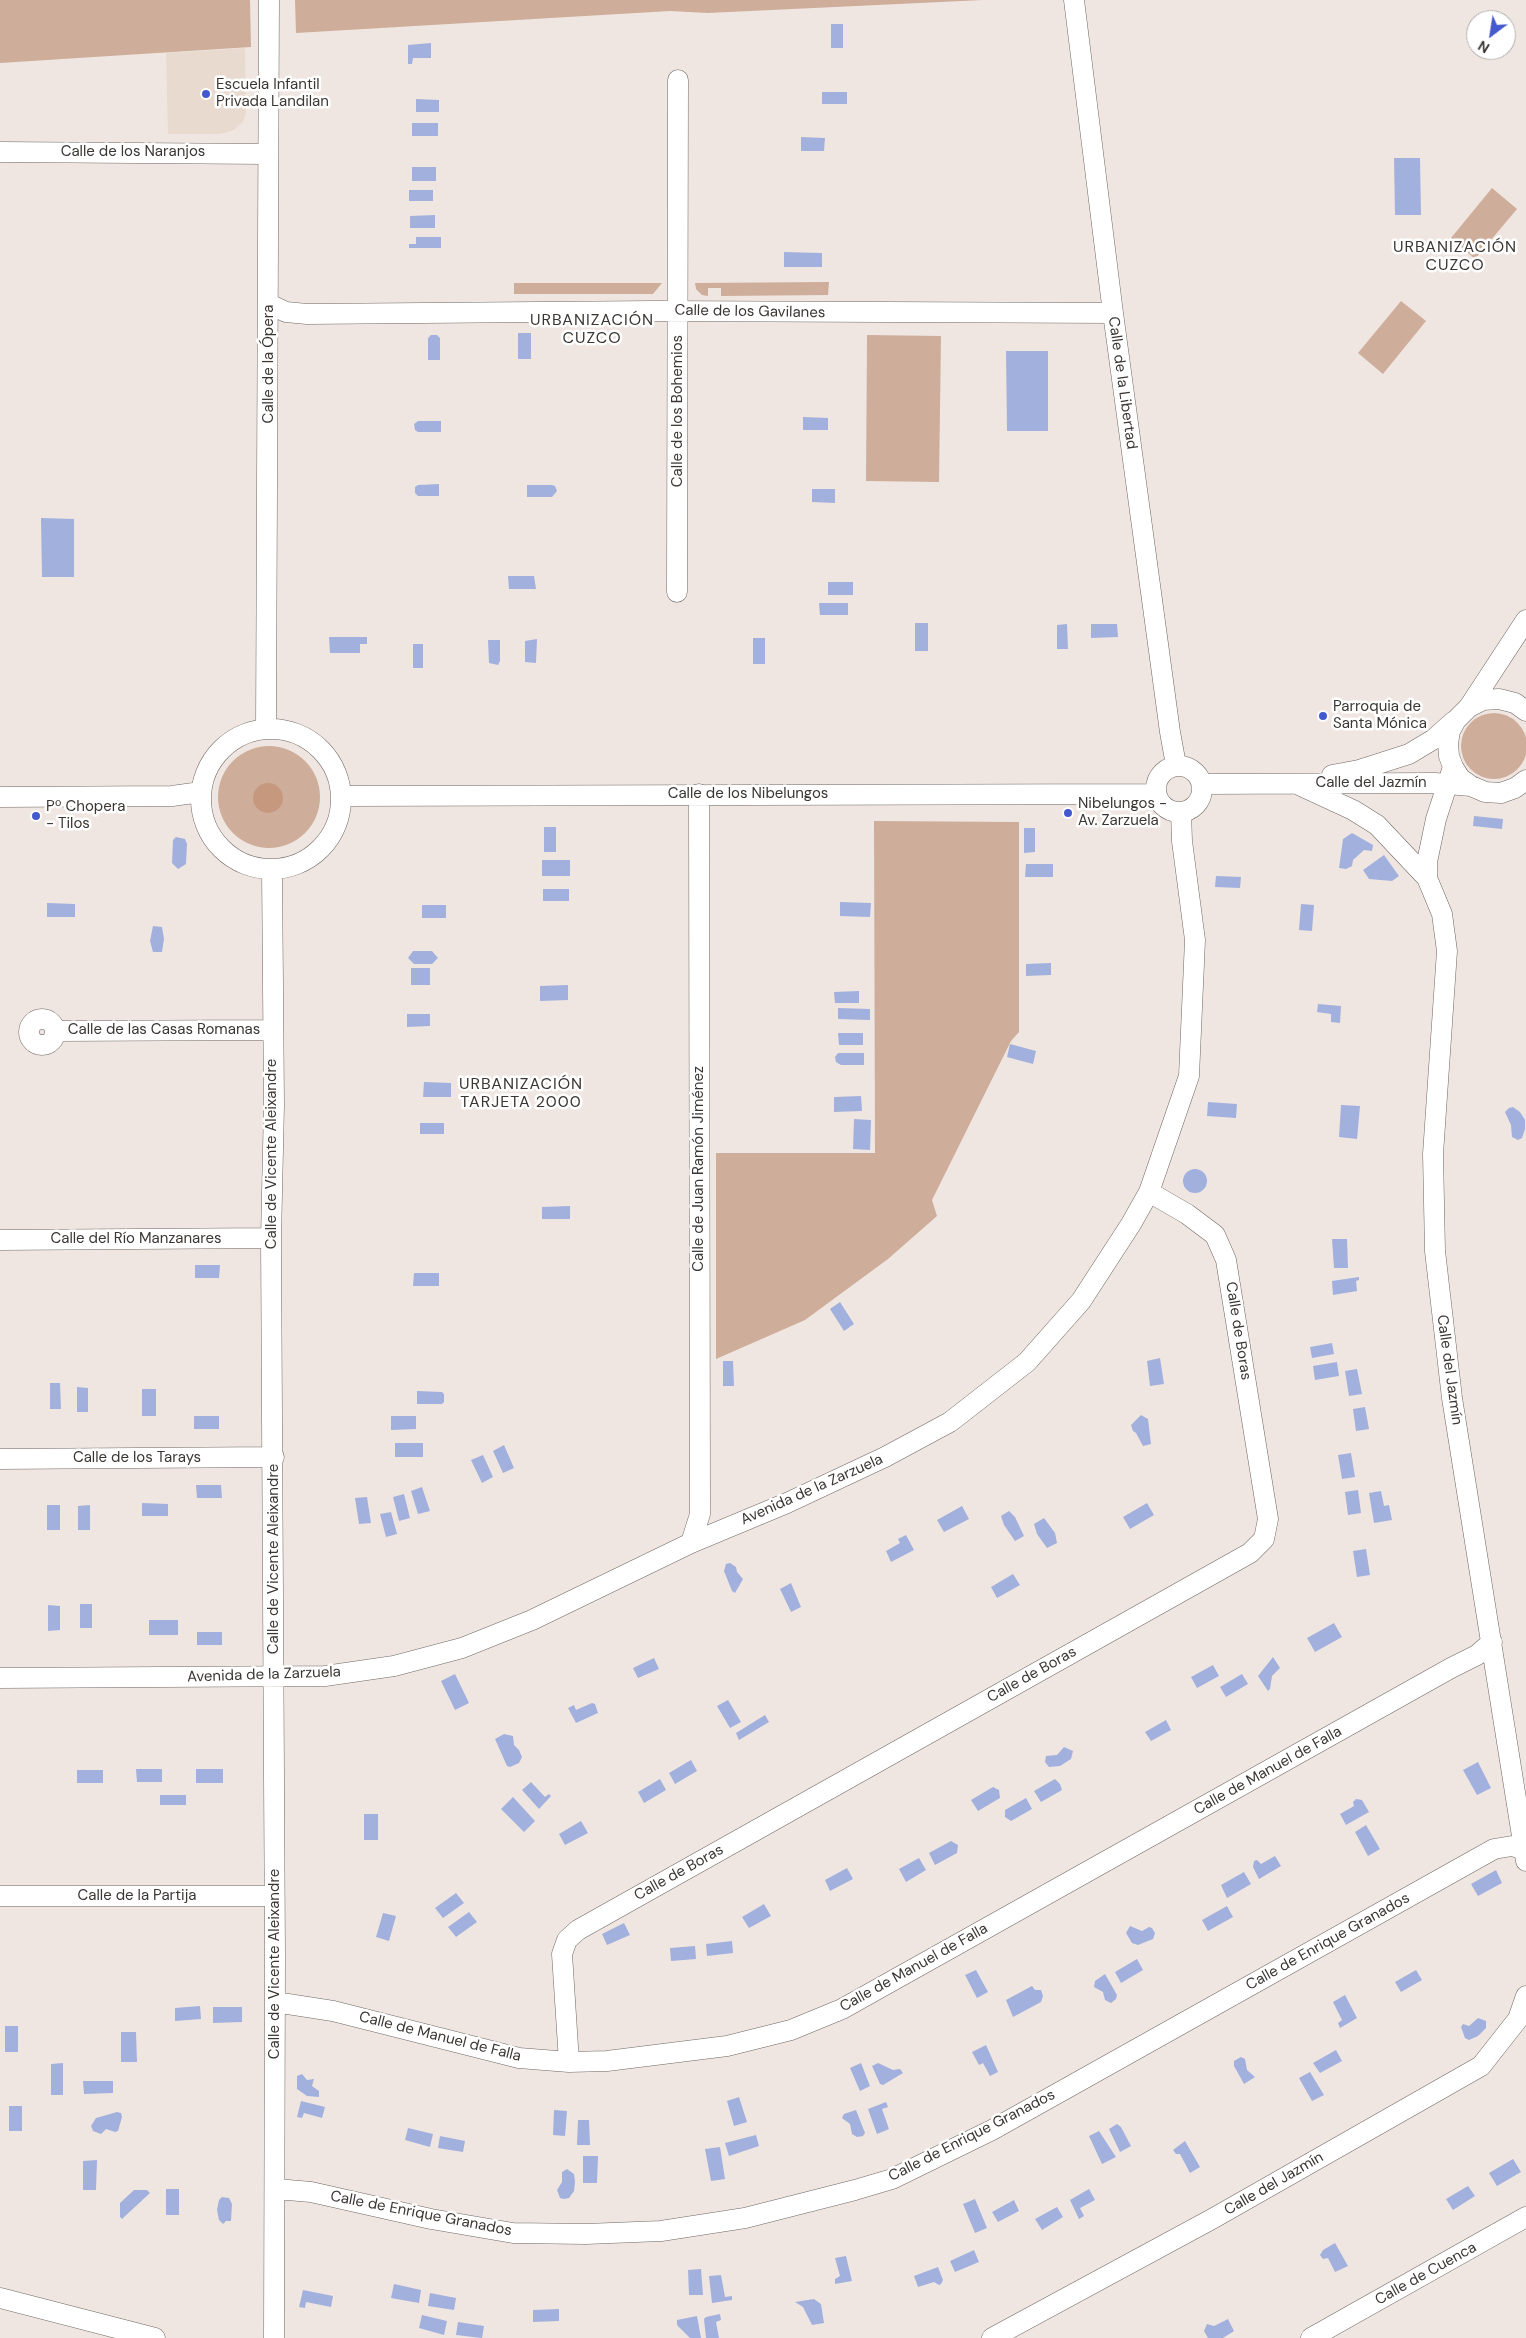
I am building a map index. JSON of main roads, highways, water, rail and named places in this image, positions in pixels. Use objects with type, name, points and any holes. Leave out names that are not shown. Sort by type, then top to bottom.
[{"type":"water","points":[[831,24],[843,24],[843,48],[831,48]]},
{"type":"water","points":[[431,43],[431,58],[413,58],[412,64],[408,64],[408,45]]},
{"type":"water","points":[[822,92],[847,92],[847,104],[822,104]]},
{"type":"water","points":[[416,99],[439,100],[439,112],[416,112]]},
{"type":"water","points":[[412,123],[438,123],[438,136],[412,136]]},
{"type":"water","points":[[801,137],[825,138],[824,151],[801,151]]},
{"type":"water","points":[[1394,158],[1420,158],[1421,215],[1395,215]]},
{"type":"water","points":[[412,167],[436,167],[436,181],[412,181]]},
{"type":"water","points":[[409,190],[433,190],[433,201],[409,201]]},
{"type":"water","points":[[435,215],[435,228],[410,228],[410,216]]},
{"type":"water","points":[[416,237],[441,237],[441,248],[409,248],[409,244],[416,244]]},
{"type":"water","points":[[784,252],[822,253],[822,267],[784,267]]},
{"type":"water","points":[[518,333],[531,333],[531,359],[518,359]]},
{"type":"water","points":[[431,335],[437,335],[440,338],[440,360],[428,360],[428,338]]},
{"type":"water","points":[[1006,351],[1048,351],[1048,431],[1007,431]]},
{"type":"water","points":[[803,417],[828,418],[828,430],[803,430]]},
{"type":"water","points":[[418,421],[441,421],[441,432],[418,432],[415,430],[414,424]]},
{"type":"water","points":[[439,484],[439,496],[418,496],[415,493],[415,487],[418,485]]},
{"type":"water","points":[[527,485],[552,485],[555,486],[557,491],[552,497],[527,497]]},
{"type":"water","points":[[812,489],[835,489],[835,503],[812,502]]},
{"type":"water","points":[[41,518],[74,519],[74,577],[42,577]]},
{"type":"water","points":[[508,576],[534,576],[536,589],[509,589]]},
{"type":"water","points":[[828,582],[853,582],[853,595],[828,595]]},
{"type":"water","points":[[819,603],[848,603],[848,615],[820,615]]},
{"type":"water","points":[[915,623],[928,623],[928,651],[915,651]]},
{"type":"water","points":[[1067,624],[1068,649],[1057,649],[1057,625]]},
{"type":"water","points":[[1091,624],[1117,624],[1118,637],[1091,638]]},
{"type":"water","points":[[329,637],[367,637],[367,644],[360,644],[360,653],[330,653]]},
{"type":"water","points":[[753,638],[765,638],[765,664],[753,664]]},
{"type":"water","points":[[537,639],[536,663],[525,662],[525,641]]},
{"type":"water","points":[[488,640],[500,640],[500,661],[498,665],[489,663]]},
{"type":"water","points":[[413,644],[423,644],[423,668],[413,668]]},
{"type":"water","points":[[1474,816],[1503,819],[1502,829],[1473,826]]},
{"type":"water","points":[[544,827],[556,827],[556,852],[544,852]]},
{"type":"water","points":[[1024,828],[1035,828],[1035,852],[1024,853]]},
{"type":"water","points":[[1352,833],[1373,845],[1372,851],[1364,850],[1353,860],[1352,866],[1346,869],[1339,868],[1343,839]]},
{"type":"water","points":[[176,837],[185,839],[187,844],[186,864],[178,869],[172,863],[173,840]]},
{"type":"water","points":[[1384,855],[1399,876],[1392,881],[1369,879],[1363,870]]},
{"type":"water","points":[[542,860],[570,860],[570,876],[542,876]]},
{"type":"water","points":[[1026,864],[1053,864],[1053,877],[1025,877]]},
{"type":"water","points":[[1216,876],[1241,877],[1240,888],[1215,887]]},
{"type":"water","points":[[543,889],[569,889],[569,901],[543,901]]},
{"type":"water","points":[[840,902],[871,903],[870,917],[840,916]]},
{"type":"water","points":[[47,903],[75,904],[75,917],[47,917]]},
{"type":"water","points":[[1301,904],[1314,905],[1312,931],[1299,930]]},
{"type":"water","points":[[422,905],[446,905],[446,918],[422,918]]},
{"type":"water","points":[[153,926],[162,927],[164,939],[162,952],[153,952],[150,941]]},
{"type":"water","points":[[413,951],[432,951],[438,958],[432,964],[414,964],[408,958]]},
{"type":"water","points":[[1051,963],[1051,975],[1026,976],[1026,964]]},
{"type":"water","points":[[411,968],[430,968],[430,985],[411,985]]},
{"type":"water","points":[[568,985],[568,1000],[540,1001],[540,986]]},
{"type":"water","points":[[859,991],[859,1003],[835,1003],[834,992]]},
{"type":"water","points":[[1318,1004],[1341,1006],[1340,1023],[1331,1022],[1331,1014],[1317,1012]]},
{"type":"water","points":[[838,1008],[870,1009],[870,1020],[838,1019]]},
{"type":"water","points":[[407,1014],[430,1014],[430,1026],[407,1027]]},
{"type":"water","points":[[838,1033],[863,1033],[863,1045],[839,1045]]},
{"type":"water","points":[[1010,1044],[1036,1051],[1033,1064],[1007,1057]]},
{"type":"water","points":[[838,1053],[864,1053],[864,1065],[841,1065],[836,1062],[835,1057]]},
{"type":"water","points":[[424,1082],[451,1083],[451,1097],[423,1097]]},
{"type":"water","points":[[861,1096],[862,1111],[834,1112],[834,1097]]},
{"type":"water","points":[[1208,1102],[1237,1104],[1236,1118],[1207,1116]]},
{"type":"water","points":[[1341,1105],[1360,1106],[1357,1139],[1339,1137]]},
{"type":"water","points":[[1513,1107],[1520,1112],[1525,1120],[1522,1138],[1518,1140],[1512,1137],[1511,1125],[1505,1112]]},
{"type":"water","points":[[854,1119],[871,1120],[870,1150],[853,1149]]},
{"type":"water","points":[[420,1123],[444,1123],[444,1134],[420,1134]]},
{"type":"water","points":[[1190,1169],[1200,1169],[1207,1176],[1207,1186],[1200,1193],[1190,1193],[1183,1186],[1183,1176]]},
{"type":"water","points":[[570,1206],[570,1219],[542,1219],[542,1207]]},
{"type":"water","points":[[1332,1239],[1347,1239],[1348,1268],[1334,1268]]},
{"type":"water","points":[[195,1265],[220,1265],[219,1278],[195,1278]]},
{"type":"water","points":[[414,1273],[439,1273],[439,1286],[413,1286]]},
{"type":"water","points":[[1359,1277],[1359,1280],[1356,1281],[1357,1291],[1333,1295],[1332,1281]]},
{"type":"water","points":[[840,1302],[854,1324],[844,1331],[830,1309]]},
{"type":"water","points":[[1332,1343],[1334,1354],[1312,1358],[1310,1347]]},
{"type":"water","points":[[1160,1358],[1164,1384],[1150,1386],[1147,1361]]},
{"type":"water","points":[[723,1361],[733,1361],[734,1386],[723,1386]]},
{"type":"water","points":[[1337,1362],[1339,1376],[1315,1380],[1313,1366]]},
{"type":"water","points":[[1357,1369],[1362,1394],[1349,1396],[1345,1371]]},
{"type":"water","points":[[50,1383],[60,1383],[61,1409],[50,1409]]},
{"type":"water","points":[[77,1387],[88,1388],[88,1412],[77,1412]]},
{"type":"water","points":[[142,1389],[156,1389],[156,1416],[142,1416]]},
{"type":"water","points":[[417,1391],[442,1392],[444,1394],[444,1402],[442,1404],[417,1404]]},
{"type":"water","points":[[1365,1407],[1369,1429],[1356,1431],[1353,1409]]},
{"type":"water","points":[[1141,1415],[1148,1419],[1151,1444],[1143,1446],[1131,1425]]},
{"type":"water","points":[[194,1416],[219,1416],[219,1429],[194,1429]]},
{"type":"water","points":[[391,1416],[416,1416],[416,1429],[391,1430]]},
{"type":"water","points":[[395,1443],[423,1443],[423,1457],[395,1457]]},
{"type":"water","points":[[504,1445],[514,1468],[503,1473],[493,1451]]},
{"type":"water","points":[[1351,1453],[1355,1477],[1342,1479],[1338,1455]]},
{"type":"water","points":[[483,1455],[493,1477],[482,1483],[471,1460]]},
{"type":"water","points":[[196,1485],[221,1485],[222,1498],[197,1498]]},
{"type":"water","points":[[422,1487],[430,1511],[418,1514],[411,1491]]},
{"type":"water","points":[[1358,1490],[1361,1513],[1348,1515],[1345,1492]]},
{"type":"water","points":[[1381,1491],[1384,1506],[1389,1505],[1392,1520],[1374,1523],[1369,1493]]},
{"type":"water","points":[[404,1494],[410,1518],[399,1521],[393,1497]]},
{"type":"water","points":[[367,1497],[371,1523],[359,1524],[355,1498]]},
{"type":"water","points":[[142,1503],[168,1504],[168,1516],[142,1516]]},
{"type":"water","points":[[1147,1503],[1154,1515],[1130,1529],[1123,1517]]},
{"type":"water","points":[[47,1505],[60,1505],[60,1530],[47,1530]]},
{"type":"water","points":[[90,1505],[90,1530],[78,1530],[78,1506]]},
{"type":"water","points":[[962,1506],[969,1519],[944,1532],[937,1520]]},
{"type":"water","points":[[1009,1511],[1015,1517],[1024,1536],[1015,1541],[1004,1525],[1001,1516]]},
{"type":"water","points":[[391,1512],[397,1534],[386,1537],[380,1514]]},
{"type":"water","points":[[1044,1518],[1055,1533],[1057,1543],[1047,1548],[1037,1534],[1034,1524]]},
{"type":"water","points":[[906,1535],[914,1550],[891,1562],[886,1551],[900,1543],[898,1539]]},
{"type":"water","points":[[1366,1549],[1370,1575],[1357,1577],[1353,1551]]},
{"type":"water","points":[[730,1563],[736,1567],[737,1572],[743,1579],[735,1593],[732,1591],[724,1571],[726,1564]]},
{"type":"water","points":[[1013,1574],[1020,1585],[997,1598],[991,1587]]},
{"type":"water","points":[[791,1583],[801,1607],[791,1612],[780,1589]]},
{"type":"water","points":[[80,1604],[92,1604],[92,1628],[80,1628]]},
{"type":"water","points":[[48,1605],[60,1606],[60,1630],[48,1631]]},
{"type":"water","points":[[149,1620],[178,1620],[178,1635],[149,1635]]},
{"type":"water","points":[[1334,1623],[1342,1637],[1315,1652],[1307,1638]]},
{"type":"water","points":[[197,1632],[222,1632],[222,1645],[197,1645]]},
{"type":"water","points":[[1273,1657],[1280,1668],[1272,1676],[1268,1691],[1258,1676]]},
{"type":"water","points":[[654,1658],[659,1669],[638,1678],[633,1668]]},
{"type":"water","points":[[1213,1665],[1219,1676],[1197,1688],[1191,1677]]},
{"type":"water","points":[[455,1674],[469,1703],[455,1710],[441,1681]]},
{"type":"water","points":[[1242,1674],[1248,1684],[1226,1697],[1220,1687]]},
{"type":"water","points":[[728,1700],[741,1722],[730,1728],[717,1706]]},
{"type":"water","points":[[592,1703],[595,1704],[598,1713],[576,1723],[568,1708],[574,1705],[576,1710]]},
{"type":"water","points":[[765,1715],[769,1722],[739,1740],[736,1733]]},
{"type":"water","points":[[1166,1720],[1171,1730],[1151,1741],[1145,1732]]},
{"type":"water","points":[[504,1734],[513,1736],[514,1745],[522,1757],[519,1763],[510,1767],[507,1766],[495,1739]]},
{"type":"water","points":[[1064,1747],[1073,1751],[1071,1759],[1060,1766],[1049,1767],[1045,1762],[1046,1756],[1057,1755]]},
{"type":"water","points":[[691,1760],[697,1771],[675,1784],[669,1773]]},
{"type":"water","points":[[1478,1762],[1491,1788],[1477,1795],[1463,1770]]},
{"type":"water","points":[[136,1769],[162,1769],[162,1782],[137,1782]]},
{"type":"water","points":[[196,1769],[223,1769],[223,1783],[196,1783]]},
{"type":"water","points":[[77,1770],[103,1770],[103,1783],[77,1783]]},
{"type":"water","points":[[660,1779],[666,1790],[644,1803],[638,1792]]},
{"type":"water","points":[[1055,1779],[1060,1784],[1062,1790],[1041,1802],[1034,1791]]},
{"type":"water","points":[[531,1782],[545,1797],[549,1794],[551,1796],[539,1809],[522,1790]]},
{"type":"water","points":[[993,1787],[999,1790],[1000,1798],[978,1811],[971,1800]]},
{"type":"water","points":[[160,1795],[186,1795],[186,1805],[160,1805]]},
{"type":"water","points":[[513,1797],[535,1821],[524,1832],[501,1809]]},
{"type":"water","points":[[1026,1798],[1032,1809],[1011,1821],[1005,1817],[1005,1810]]},
{"type":"water","points":[[1356,1799],[1362,1800],[1369,1812],[1346,1825],[1340,1814],[1354,1806],[1353,1802]]},
{"type":"water","points":[[364,1814],[378,1814],[378,1840],[364,1840]]},
{"type":"water","points":[[581,1821],[588,1833],[565,1845],[559,1834]]},
{"type":"water","points":[[1366,1825],[1380,1849],[1368,1856],[1355,1832]]},
{"type":"water","points":[[951,1841],[958,1845],[957,1853],[935,1865],[929,1853]]},
{"type":"water","points":[[1275,1856],[1281,1866],[1259,1879],[1253,1867],[1254,1861],[1257,1860],[1261,1864]]},
{"type":"water","points":[[919,1858],[926,1870],[906,1882],[899,1869]]},
{"type":"water","points":[[847,1868],[853,1879],[830,1891],[825,1880]]},
{"type":"water","points":[[1496,1870],[1502,1883],[1478,1896],[1471,1884]]},
{"type":"water","points":[[1244,1872],[1251,1884],[1227,1898],[1221,1885]]},
{"type":"water","points":[[456,1893],[464,1903],[443,1918],[435,1908]]},
{"type":"water","points":[[764,1904],[771,1916],[749,1928],[742,1917]]},
{"type":"water","points":[[1227,1906],[1233,1917],[1208,1931],[1202,1920]]},
{"type":"water","points":[[469,1912],[477,1922],[456,1937],[448,1927]]},
{"type":"water","points":[[383,1913],[396,1916],[389,1941],[376,1937]]},
{"type":"water","points":[[624,1923],[630,1935],[607,1945],[602,1934]]},
{"type":"water","points":[[1130,1926],[1142,1931],[1149,1927],[1152,1928],[1155,1933],[1153,1939],[1138,1945],[1132,1943],[1126,1933]]},
{"type":"water","points":[[732,1941],[733,1953],[707,1956],[706,1944]]},
{"type":"water","points":[[695,1946],[696,1959],[671,1961],[670,1948]]},
{"type":"water","points":[[1137,1959],[1143,1970],[1121,1983],[1115,1972]]},
{"type":"water","points":[[976,1970],[988,1992],[977,1998],[965,1975]]},
{"type":"water","points":[[1416,1970],[1422,1980],[1401,1992],[1395,1982]]},
{"type":"water","points":[[1105,1974],[1117,1995],[1116,1999],[1111,2003],[1105,2000],[1103,1992],[1094,1987],[1095,1981]]},
{"type":"water","points":[[1032,1986],[1035,1990],[1041,1990],[1043,1996],[1041,2002],[1013,2017],[1006,2000]]},
{"type":"water","points":[[1345,1995],[1357,2018],[1340,2028],[1338,2023],[1342,2020],[1333,2002]]},
{"type":"water","points":[[200,2006],[201,2019],[175,2021],[175,2008]]},
{"type":"water","points":[[213,2007],[242,2007],[242,2022],[213,2023]]},
{"type":"water","points":[[1478,2018],[1486,2021],[1486,2028],[1478,2036],[1469,2040],[1465,2038],[1461,2027],[1463,2024],[1469,2026]]},
{"type":"water","points":[[5,2026],[18,2026],[18,2052],[5,2052]]},
{"type":"water","points":[[121,2032],[136,2032],[137,2062],[121,2062]]},
{"type":"water","points":[[986,2045],[998,2072],[990,2076],[983,2063],[979,2065],[972,2052]]},
{"type":"water","points":[[1336,2050],[1342,2061],[1320,2073],[1313,2063]]},
{"type":"water","points":[[1241,2057],[1245,2059],[1247,2070],[1255,2077],[1244,2084],[1234,2066],[1234,2061]]},
{"type":"water","points":[[63,2063],[63,2095],[51,2095],[51,2064]]},
{"type":"water","points":[[861,2063],[870,2086],[860,2091],[850,2068]]},
{"type":"water","points":[[878,2063],[893,2070],[900,2069],[903,2073],[883,2085],[880,2084],[872,2066]]},
{"type":"water","points":[[1310,2072],[1324,2095],[1312,2101],[1299,2078]]},
{"type":"water","points":[[302,2074],[307,2080],[314,2079],[312,2086],[319,2091],[319,2097],[307,2096],[297,2089],[297,2076]]},
{"type":"water","points":[[83,2081],[113,2081],[113,2093],[84,2094]]},
{"type":"water","points":[[739,2097],[747,2122],[734,2126],[727,2101]]},
{"type":"water","points":[[301,2101],[325,2107],[322,2118],[304,2113],[302,2118],[297,2117]]},
{"type":"water","points":[[886,2102],[888,2107],[882,2109],[889,2129],[877,2134],[868,2109]]},
{"type":"water","points":[[9,2106],[22,2106],[22,2131],[9,2131]]},
{"type":"water","points":[[554,2110],[567,2111],[565,2136],[553,2135]]},
{"type":"water","points":[[856,2110],[865,2133],[863,2136],[857,2137],[852,2134],[850,2124],[842,2118],[844,2114]]},
{"type":"water","points":[[117,2112],[121,2113],[122,2117],[118,2131],[106,2129],[101,2134],[93,2131],[91,2126],[96,2118]]},
{"type":"water","points":[[578,2120],[589,2120],[590,2145],[577,2145]]},
{"type":"water","points":[[1117,2124],[1121,2127],[1131,2146],[1120,2152],[1109,2129]]},
{"type":"water","points":[[408,2128],[433,2134],[430,2147],[405,2140]]},
{"type":"water","points":[[1099,2131],[1116,2157],[1102,2164],[1089,2136]]},
{"type":"water","points":[[756,2135],[759,2146],[729,2156],[725,2143]]},
{"type":"water","points":[[440,2136],[465,2141],[463,2152],[438,2148]]},
{"type":"water","points":[[1185,2141],[1200,2167],[1190,2173],[1180,2154],[1176,2154],[1173,2150]]},
{"type":"water","points":[[720,2147],[725,2179],[711,2181],[705,2149]]},
{"type":"water","points":[[583,2156],[598,2156],[597,2183],[583,2183]]},
{"type":"water","points":[[1513,2159],[1521,2172],[1497,2186],[1489,2173]]},
{"type":"water","points":[[97,2160],[96,2190],[83,2190],[83,2161]]},
{"type":"water","points":[[567,2169],[574,2174],[575,2182],[574,2191],[569,2198],[564,2199],[560,2198],[557,2190],[562,2182],[562,2172]]},
{"type":"water","points":[[1468,2186],[1475,2196],[1453,2210],[1446,2199]]},
{"type":"water","points":[[166,2189],[179,2189],[179,2215],[166,2215]]},
{"type":"water","points":[[1089,2189],[1095,2200],[1080,2208],[1084,2216],[1079,2219],[1070,2200]]},
{"type":"water","points":[[134,2190],[147,2190],[150,2193],[122,2219],[120,2217],[120,2203]]},
{"type":"water","points":[[222,2197],[229,2198],[232,2204],[231,2221],[226,2221],[223,2224],[219,2220],[217,2210],[219,2200]]},
{"type":"water","points":[[975,2199],[987,2228],[975,2233],[963,2204]]},
{"type":"water","points":[[1014,2200],[1019,2211],[998,2222],[992,2212]]},
{"type":"water","points":[[1057,2207],[1063,2217],[1042,2230],[1035,2219]]},
{"type":"water","points":[[1335,2243],[1348,2266],[1335,2272],[1328,2258],[1323,2259],[1320,2255],[1323,2250]]},
{"type":"water","points":[[974,2250],[979,2262],[955,2272],[950,2261]]},
{"type":"water","points":[[846,2256],[852,2281],[835,2284],[835,2279],[840,2276],[835,2258]]},
{"type":"water","points":[[938,2267],[943,2280],[941,2284],[939,2285],[934,2282],[918,2287],[914,2276]]},
{"type":"water","points":[[701,2269],[703,2295],[689,2295],[688,2270]]},
{"type":"water","points":[[721,2275],[725,2297],[732,2296],[732,2300],[712,2303],[709,2276]]},
{"type":"water","points":[[394,2284],[421,2290],[419,2303],[391,2298]]},
{"type":"water","points":[[303,2290],[333,2296],[331,2307],[306,2302],[305,2308],[299,2307]]},
{"type":"water","points":[[430,2293],[456,2298],[454,2310],[428,2306]]},
{"type":"water","points":[[814,2299],[821,2304],[824,2323],[812,2325],[803,2307],[795,2302]]},
{"type":"water","points":[[559,2309],[559,2321],[533,2322],[533,2310]]},
{"type":"water","points":[[720,2314],[721,2320],[716,2322],[719,2338],[706,2338],[704,2319]]},
{"type":"water","points":[[422,2315],[447,2321],[444,2335],[419,2328]]},
{"type":"water","points":[[697,2316],[701,2338],[690,2338],[677,2325],[677,2320]]},
{"type":"water","points":[[1228,2319],[1234,2331],[1223,2338],[1208,2338],[1204,2331],[1207,2324],[1214,2326]]},
{"type":"water","points":[[458,2322],[484,2326],[482,2338],[456,2335]]},
{"type":"place","name":"Escuela Infantil Privada Landilan","points":[[206,94]]},
{"type":"place","name":"Parroquia de Santa Mónica","points":[[1323,716]]},
{"type":"place","name":"Nibelungos - Av. Zarzuela","points":[[1068,813]]},
{"type":"place","name":"Pº Chopera - Tilos","points":[[36,816]]},
{"type":"district","name":"URBANIZACIÓN CUZCO","points":[[1455,257]]},
{"type":"district","name":"URBANIZACIÓN CUZCO","points":[[592,330]]},
{"type":"district","name":"URBANIZACIÓN TARJETA 2000","points":[[521,1094]]}]
